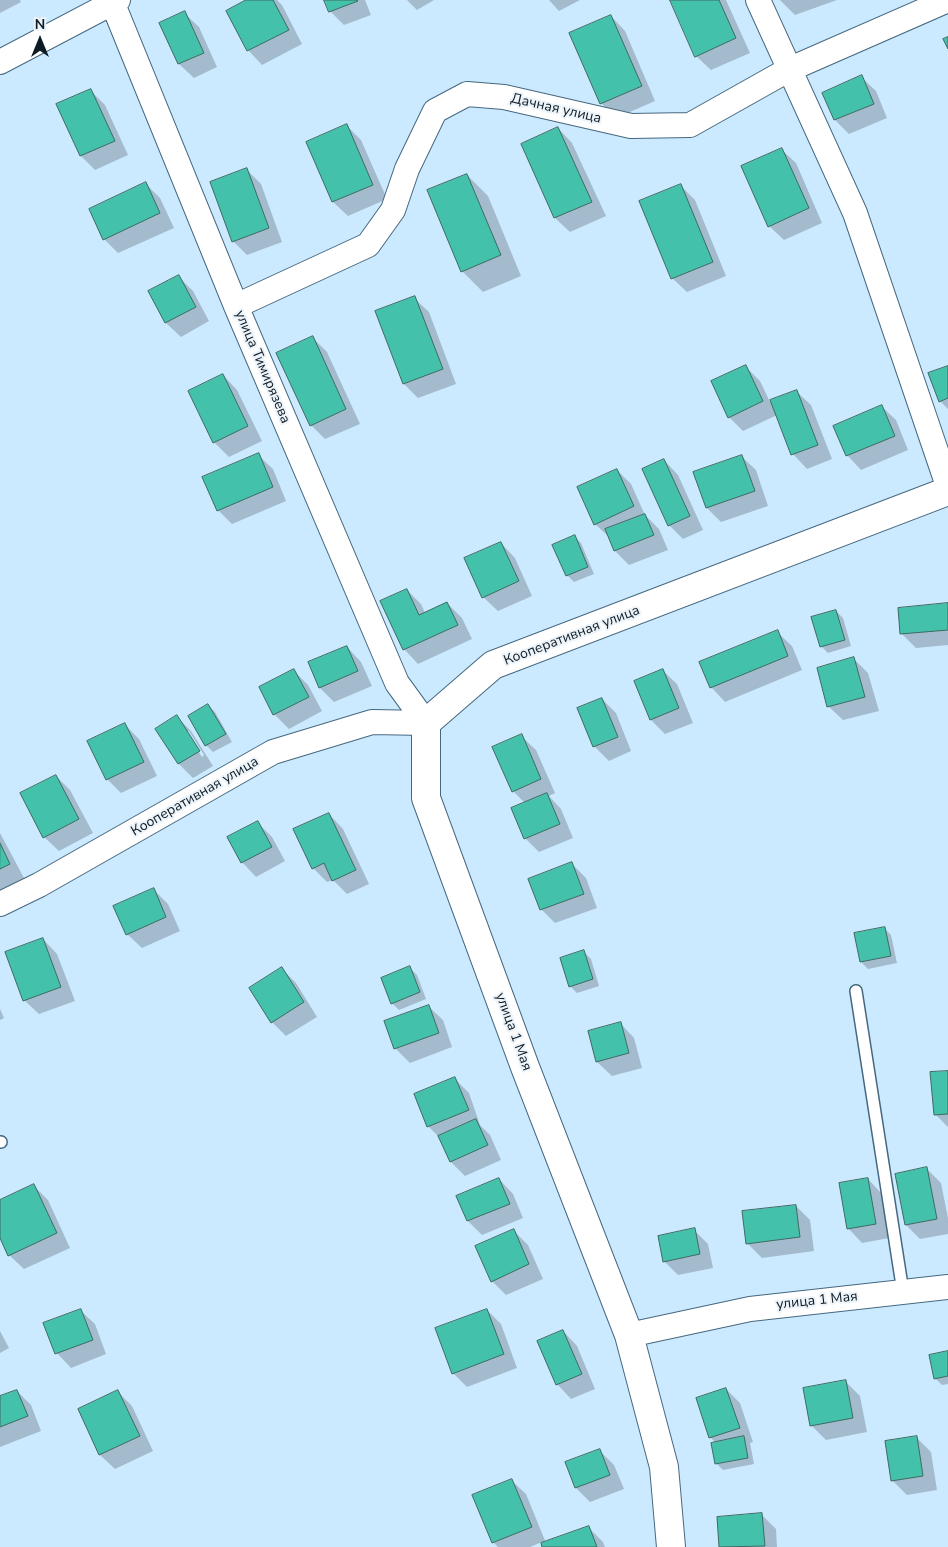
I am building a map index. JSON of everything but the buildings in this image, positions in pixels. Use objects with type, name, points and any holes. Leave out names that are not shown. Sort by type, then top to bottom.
[{"type":"street","points":[[758,0],[788,70],[855,213],[948,486]]},
{"type":"street","name":"Дачная улица","points":[[236,306],[368,245],[393,210],[407,169],[436,111],[466,94],[504,97],[631,126],[690,125],[788,70],[948,0]]},
{"type":"street","name":"улица Тимирязева","points":[[0,62],[115,2],[236,306],[397,683],[426,723]]},
{"type":"street","name":"Кооперативная улица","points":[[0,904],[38,886],[273,752],[372,722],[426,723],[493,665],[948,492]]},
{"type":"street","name":"улица 1 Мая","points":[[426,723],[426,798],[522,1058],[629,1335],[664,1468],[671,1547]]},
{"type":"street","name":"улица 1 Мая","points":[[629,1335],[750,1309],[948,1287]]},
{"type":"lane","points":[[856,991],[903,1292]]}]
